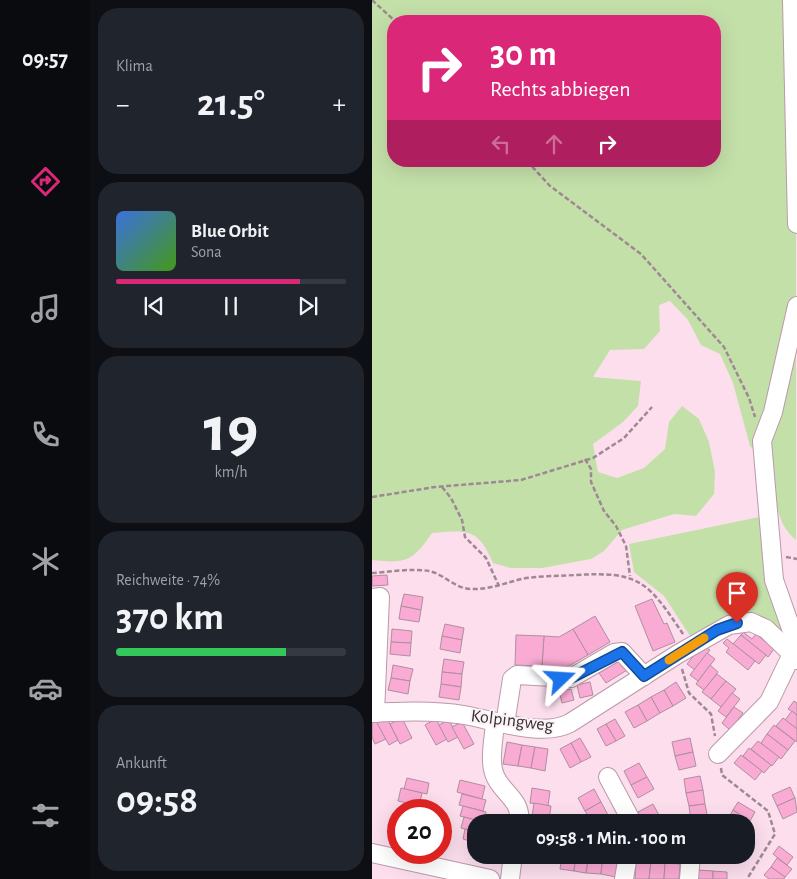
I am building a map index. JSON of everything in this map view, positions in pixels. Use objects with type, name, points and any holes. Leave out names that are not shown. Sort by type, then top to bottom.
[{"type":"street","points":[[792,0],[796,224]]},
{"type":"street","points":[[718,754],[769,702],[795,650],[774,580],[762,441],[773,412],[796,306]]},
{"type":"street","points":[[372,598],[380,597],[374,713]]},
{"type":"street","name":"Kolpingweg","points":[[374,713],[463,715],[500,723],[552,730],[562,728],[728,624],[751,622],[795,650]]},
{"type":"street","points":[[518,814],[516,801],[496,778],[492,762],[512,679],[517,675],[571,678],[622,652],[644,676]]},
{"type":"street","points":[[608,777],[628,814]]},
{"type":"street","points":[[372,853],[478,878]]},
{"type":"street","points":[[510,879],[512,864]]},
{"type":"street","points":[[624,879],[626,864]]},
{"type":"street","points":[[689,879],[690,864]]},
{"type":"path","points":[[372,0],[388,15]]},
{"type":"path","points":[[533,167],[550,186],[641,254],[724,347],[749,398],[762,441]]},
{"type":"path","points":[[372,497],[441,486],[521,480],[593,458],[624,438],[652,408]]},
{"type":"path","points":[[585,459],[591,469],[591,482],[604,511],[616,526],[626,546],[630,577]]},
{"type":"path","points":[[441,486],[451,498],[462,520],[465,537],[486,558],[499,586]]},
{"type":"path","points":[[372,574],[430,571],[457,586],[485,590],[526,578],[608,573],[630,577],[648,589],[662,603],[691,646]]},
{"type":"path","points":[[747,879],[775,834]]},
{"type":"green space","points":[[372,0],[796,0],[796,540],[784,526],[780,517],[776,499],[774,470],[750,446],[733,383],[720,354],[701,345],[688,320],[670,301],[659,305],[660,331],[644,349],[610,350],[593,377],[641,381],[638,406],[623,422],[593,444],[598,472],[617,478],[644,468],[665,449],[669,422],[682,406],[699,419],[709,442],[715,472],[714,494],[696,516],[674,514],[622,530],[604,551],[591,559],[542,568],[511,568],[493,563],[488,552],[477,537],[463,532],[432,533],[414,555],[401,561],[372,560]]},
{"type":"green space","points":[[764,516],[788,639],[770,624],[692,639],[664,596],[634,572],[629,544]]},
{"type":"building","points":[[387,575],[388,585],[372,586],[372,576]]},
{"type":"building","points":[[404,594],[423,597],[421,610],[401,606]]},
{"type":"building","points":[[652,599],[664,624],[667,623],[675,642],[653,651],[635,606]]},
{"type":"building","points":[[401,606],[421,610],[419,622],[399,619]]},
{"type":"building","points":[[595,616],[610,642],[588,655],[573,629]]},
{"type":"building","points":[[445,624],[464,628],[462,640],[442,636]]},
{"type":"building","points":[[392,629],[412,631],[411,643],[391,642]]},
{"type":"building","points":[[573,629],[588,655],[567,667],[542,666],[544,636],[559,637]]},
{"type":"building","points":[[743,632],[752,639],[756,634],[774,649],[768,657],[741,635]]},
{"type":"building","points":[[516,635],[544,636],[542,666],[515,665]]},
{"type":"building","points":[[741,635],[766,655],[759,664],[733,644]]},
{"type":"building","points":[[442,636],[462,640],[460,653],[440,649]]},
{"type":"building","points":[[727,639],[755,661],[748,670],[726,652],[729,648],[723,643]]},
{"type":"building","points":[[391,642],[411,643],[410,656],[390,654]]},
{"type":"building","points":[[702,645],[710,650],[695,670],[687,664]]},
{"type":"building","points":[[707,653],[715,659],[698,681],[690,675]]},
{"type":"building","points":[[626,657],[632,667],[606,683],[599,673]]},
{"type":"building","points":[[444,659],[464,662],[462,674],[442,672]]},
{"type":"building","points":[[393,665],[413,669],[410,681],[391,678]]},
{"type":"building","points":[[710,665],[718,672],[704,690],[696,684]]},
{"type":"building","points":[[442,672],[462,674],[461,687],[441,684]]},
{"type":"building","points":[[717,674],[726,681],[711,699],[702,692]]},
{"type":"building","points":[[391,678],[410,681],[408,694],[388,690]]},
{"type":"building","points":[[726,681],[736,689],[721,707],[711,699]]},
{"type":"building","points":[[590,682],[593,695],[580,698],[577,685]]},
{"type":"building","points":[[676,682],[686,698],[673,706],[664,690]]},
{"type":"building","points":[[441,684],[461,687],[459,700],[439,697]]},
{"type":"building","points":[[571,689],[574,700],[562,703],[559,691]]},
{"type":"building","points":[[664,690],[673,706],[660,713],[651,697]]},
{"type":"building","points":[[732,693],[740,699],[726,717],[718,711]]},
{"type":"building","points":[[651,697],[660,713],[647,721],[638,705]]},
{"type":"building","points":[[794,701],[797,703],[797,715],[788,709]]},
{"type":"building","points":[[638,705],[647,721],[634,728],[625,712]]},
{"type":"building","points":[[734,707],[743,713],[730,730],[722,723]]},
{"type":"building","points":[[792,711],[797,715],[797,729],[785,720]]},
{"type":"building","points":[[375,717],[386,739],[375,744],[372,737],[372,719]]},
{"type":"building","points":[[387,718],[398,740],[389,745],[377,723]]},
{"type":"building","points":[[402,718],[412,738],[400,744],[390,724]]},
{"type":"building","points":[[783,718],[797,729],[797,742],[776,726]]},
{"type":"building","points":[[436,719],[447,739],[436,745],[425,725]]},
{"type":"building","points":[[615,719],[625,736],[616,741],[606,724]]},
{"type":"building","points":[[449,720],[458,737],[448,742],[439,725]]},
{"type":"building","points":[[462,722],[474,744],[464,749],[452,727]]},
{"type":"building","points":[[606,724],[616,741],[606,746],[597,729]]},
{"type":"building","points":[[774,725],[795,741],[788,750],[767,734]]},
{"type":"building","points":[[767,734],[788,750],[781,759],[761,743]]},
{"type":"building","points":[[580,738],[591,757],[581,762],[571,743]]},
{"type":"building","points":[[690,738],[693,752],[675,756],[672,742]]},
{"type":"building","points":[[758,741],[779,757],[772,766],[751,749]]},
{"type":"building","points":[[507,742],[522,745],[518,766],[503,764]]},
{"type":"building","points":[[571,743],[581,762],[570,768],[560,749]]},
{"type":"building","points":[[522,745],[535,747],[531,768],[518,766]]},
{"type":"building","points":[[535,747],[548,749],[545,771],[531,768]]},
{"type":"building","points":[[749,748],[771,765],[764,773],[743,756]]},
{"type":"building","points":[[693,752],[696,766],[679,770],[675,756]]},
{"type":"building","points":[[741,755],[762,771],[755,780],[734,763]]},
{"type":"building","points":[[639,763],[647,777],[631,785],[624,771]]},
{"type":"building","points":[[700,776],[703,790],[686,793],[684,779]]},
{"type":"building","points":[[647,777],[654,789],[638,798],[631,785]]},
{"type":"building","points":[[407,778],[429,783],[427,794],[404,789]]},
{"type":"building","points":[[460,780],[485,786],[482,799],[457,792]]},
{"type":"building","points":[[790,787],[795,798],[777,806],[772,795]]},
{"type":"building","points":[[401,788],[422,793],[421,799],[398,799]]},
{"type":"building","points":[[532,788],[550,791],[548,806],[530,803]]},
{"type":"building","points":[[594,789],[601,802],[585,811],[578,798]]},
{"type":"building","points":[[703,790],[705,804],[689,806],[686,793]]},
{"type":"building","points":[[462,794],[486,800],[483,811],[459,805]]},
{"type":"building","points":[[795,798],[797,812],[783,819],[777,806]]},
{"type":"building","points":[[601,802],[607,814],[587,814],[585,811]]},
{"type":"building","points":[[738,802],[755,812],[754,814],[739,814],[733,810]]},
{"type":"building","points":[[534,803],[551,806],[550,814],[532,814]]},
{"type":"building","points":[[653,804],[658,814],[639,814],[638,812]]},
{"type":"building","points":[[705,804],[707,814],[690,814],[689,806]]},
{"type":"building","points":[[463,806],[486,812],[486,814],[467,814],[467,818],[460,816]]},
{"type":"building","points":[[733,810],[739,814],[731,814]]},
{"type":"building","points":[[464,817],[467,818],[467,830],[461,828]]},
{"type":"building","points":[[465,829],[467,830],[467,840],[463,839]]},
{"type":"building","points":[[779,846],[793,857],[787,865],[773,854]]},
{"type":"building","points":[[777,858],[792,869],[785,877],[771,867]]},
{"type":"building","points":[[561,864],[575,864],[574,871],[560,869]]},
{"type":"building","points":[[575,864],[588,864],[586,873],[574,871]]},
{"type":"building","points":[[588,864],[602,864],[601,874],[586,873]]},
{"type":"building","points":[[602,864],[617,864],[616,877],[601,874]]},
{"type":"building","points":[[636,864],[651,864],[649,879],[635,879]]},
{"type":"building","points":[[651,864],[665,864],[664,879],[649,879]]},
{"type":"building","points":[[665,864],[680,864],[679,879],[664,879]]},
{"type":"building","points":[[771,867],[785,877],[784,879],[769,879],[764,875]]},
{"type":"building","points":[[698,870],[713,871],[713,879],[698,879]]},
{"type":"building","points":[[713,871],[727,872],[727,879],[713,879]]},
{"type":"slow traffic","points":[[669,660],[704,638]]},
{"type":"route","points":[[561,679],[571,678],[619,652],[624,653],[644,676],[717,630],[728,624],[737,623]]}]
